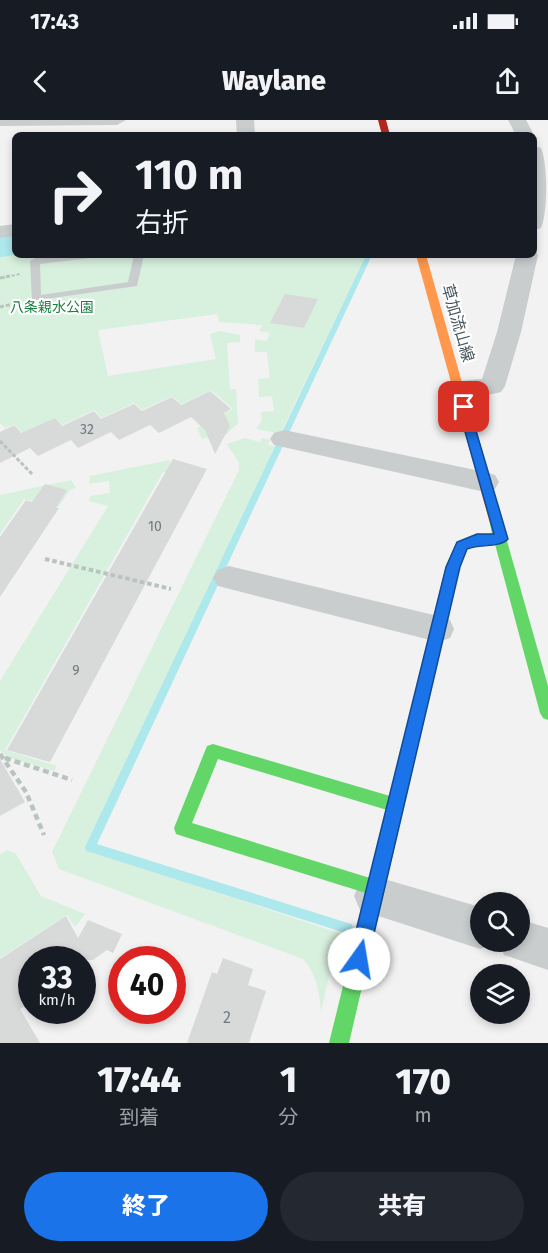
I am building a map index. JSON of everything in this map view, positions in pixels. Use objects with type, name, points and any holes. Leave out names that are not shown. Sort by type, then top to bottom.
[{"type":"street","points":[[0,121],[117,120]]},
{"type":"street","points":[[537,161],[543,179],[537,209]]},
{"type":"street","name":"草加流山線","points":[[423,258],[485,482],[540,658],[548,713]]},
{"type":"street","points":[[459,388],[492,386],[509,332],[526,258]]},
{"type":"street","points":[[284,439],[485,482]]},
{"type":"street","points":[[339,1043],[453,567],[462,546],[477,539],[502,539]]},
{"type":"street","points":[[229,578],[438,629]]},
{"type":"street","points":[[396,805],[213,751],[182,828],[470,925]]},
{"type":"street","points":[[530,943],[548,949]]},
{"type":"lane","points":[[62,258],[35,261],[36,299],[133,284],[138,258]]},
{"type":"path","points":[[0,441],[32,474]]},
{"type":"path","points":[[45,558],[171,589]]},
{"type":"path","points":[[2,756],[72,780]]},
{"type":"path","points":[[2,756],[28,791],[44,835]]},
{"type":"green space","name":"八条親水公園","points":[[12,249],[12,258],[365,258],[280,434],[256,429],[262,420],[261,412],[274,411],[272,396],[259,397],[258,379],[270,378],[267,352],[255,352],[255,339],[267,341],[270,333],[259,331],[263,325],[219,322],[217,314],[98,330],[108,376],[216,359],[210,334],[220,331],[240,335],[240,342],[227,343],[230,389],[236,389],[238,423],[227,434],[202,439],[197,428],[233,409],[211,390],[181,404],[172,396],[142,410],[134,403],[102,418],[94,410],[62,425],[55,418],[22,433],[14,424],[5,428],[0,423],[0,251]]},
{"type":"green space","points":[[245,438],[260,442],[262,438],[270,440],[268,445],[276,447],[86,849],[339,933],[321,1011],[314,977],[303,959],[59,869],[52,852],[239,470],[239,463],[227,444]]},
{"type":"green space","points":[[170,460],[173,474],[163,472],[5,750],[57,766],[54,771],[7,757],[0,750],[0,681],[108,506],[89,501],[90,496],[110,493],[109,481],[89,484],[90,476]]},
{"type":"green space","points":[[71,480],[76,488],[70,490],[58,507],[24,499],[0,534],[0,495]]},
{"type":"green space","points":[[7,850],[16,854],[41,896],[85,914],[75,927],[67,915],[0,958],[0,854]]},
{"type":"building","points":[[285,294],[318,299],[304,328],[270,323]]},
{"type":"building","points":[[210,391],[231,409],[224,413],[230,426],[215,454],[205,430],[191,417],[159,433],[150,425],[119,440],[111,432],[78,448],[71,440],[38,456],[30,448],[0,463],[0,432],[14,425],[21,433],[55,418],[62,426],[94,411],[101,419],[134,404],[142,411],[172,397],[181,405]]},
{"type":"building","points":[[173,459],[207,469],[50,762],[7,750]]},
{"type":"building","points":[[45,484],[67,490],[56,508],[59,508],[0,597],[0,537],[26,500],[32,502]]},
{"type":"building","points":[[0,759],[25,802],[0,816]]},
{"type":"building","points":[[66,916],[78,938],[88,920],[122,934],[116,946],[108,946],[108,950],[96,958],[96,946],[20,946]]},
{"type":"building","points":[[18,947],[18,1024],[29,1024],[40,1043],[0,1043],[0,959]]},
{"type":"building","points":[[223,958],[253,969],[248,985],[266,991],[249,1043],[187,1043],[212,972],[217,974]]},
{"type":"waterway","points":[[0,247],[12,245]]},
{"type":"waterway","points":[[347,933],[348,928],[90,847],[368,258]]},
{"type":"traffic: fast","points":[[496,524],[548,713]]},
{"type":"traffic: fast","points":[[339,1043],[453,566],[462,546],[477,539],[502,539]]},
{"type":"traffic: fast","points":[[376,888],[182,828],[213,751],[396,805]]},
{"type":"traffic: slow","points":[[422,258],[496,524]]},
{"type":"traffic: jam","points":[[382,120],[385,132]]},
{"type":"route","points":[[359,959],[453,567],[462,546],[477,539],[502,539],[464,407]]}]
